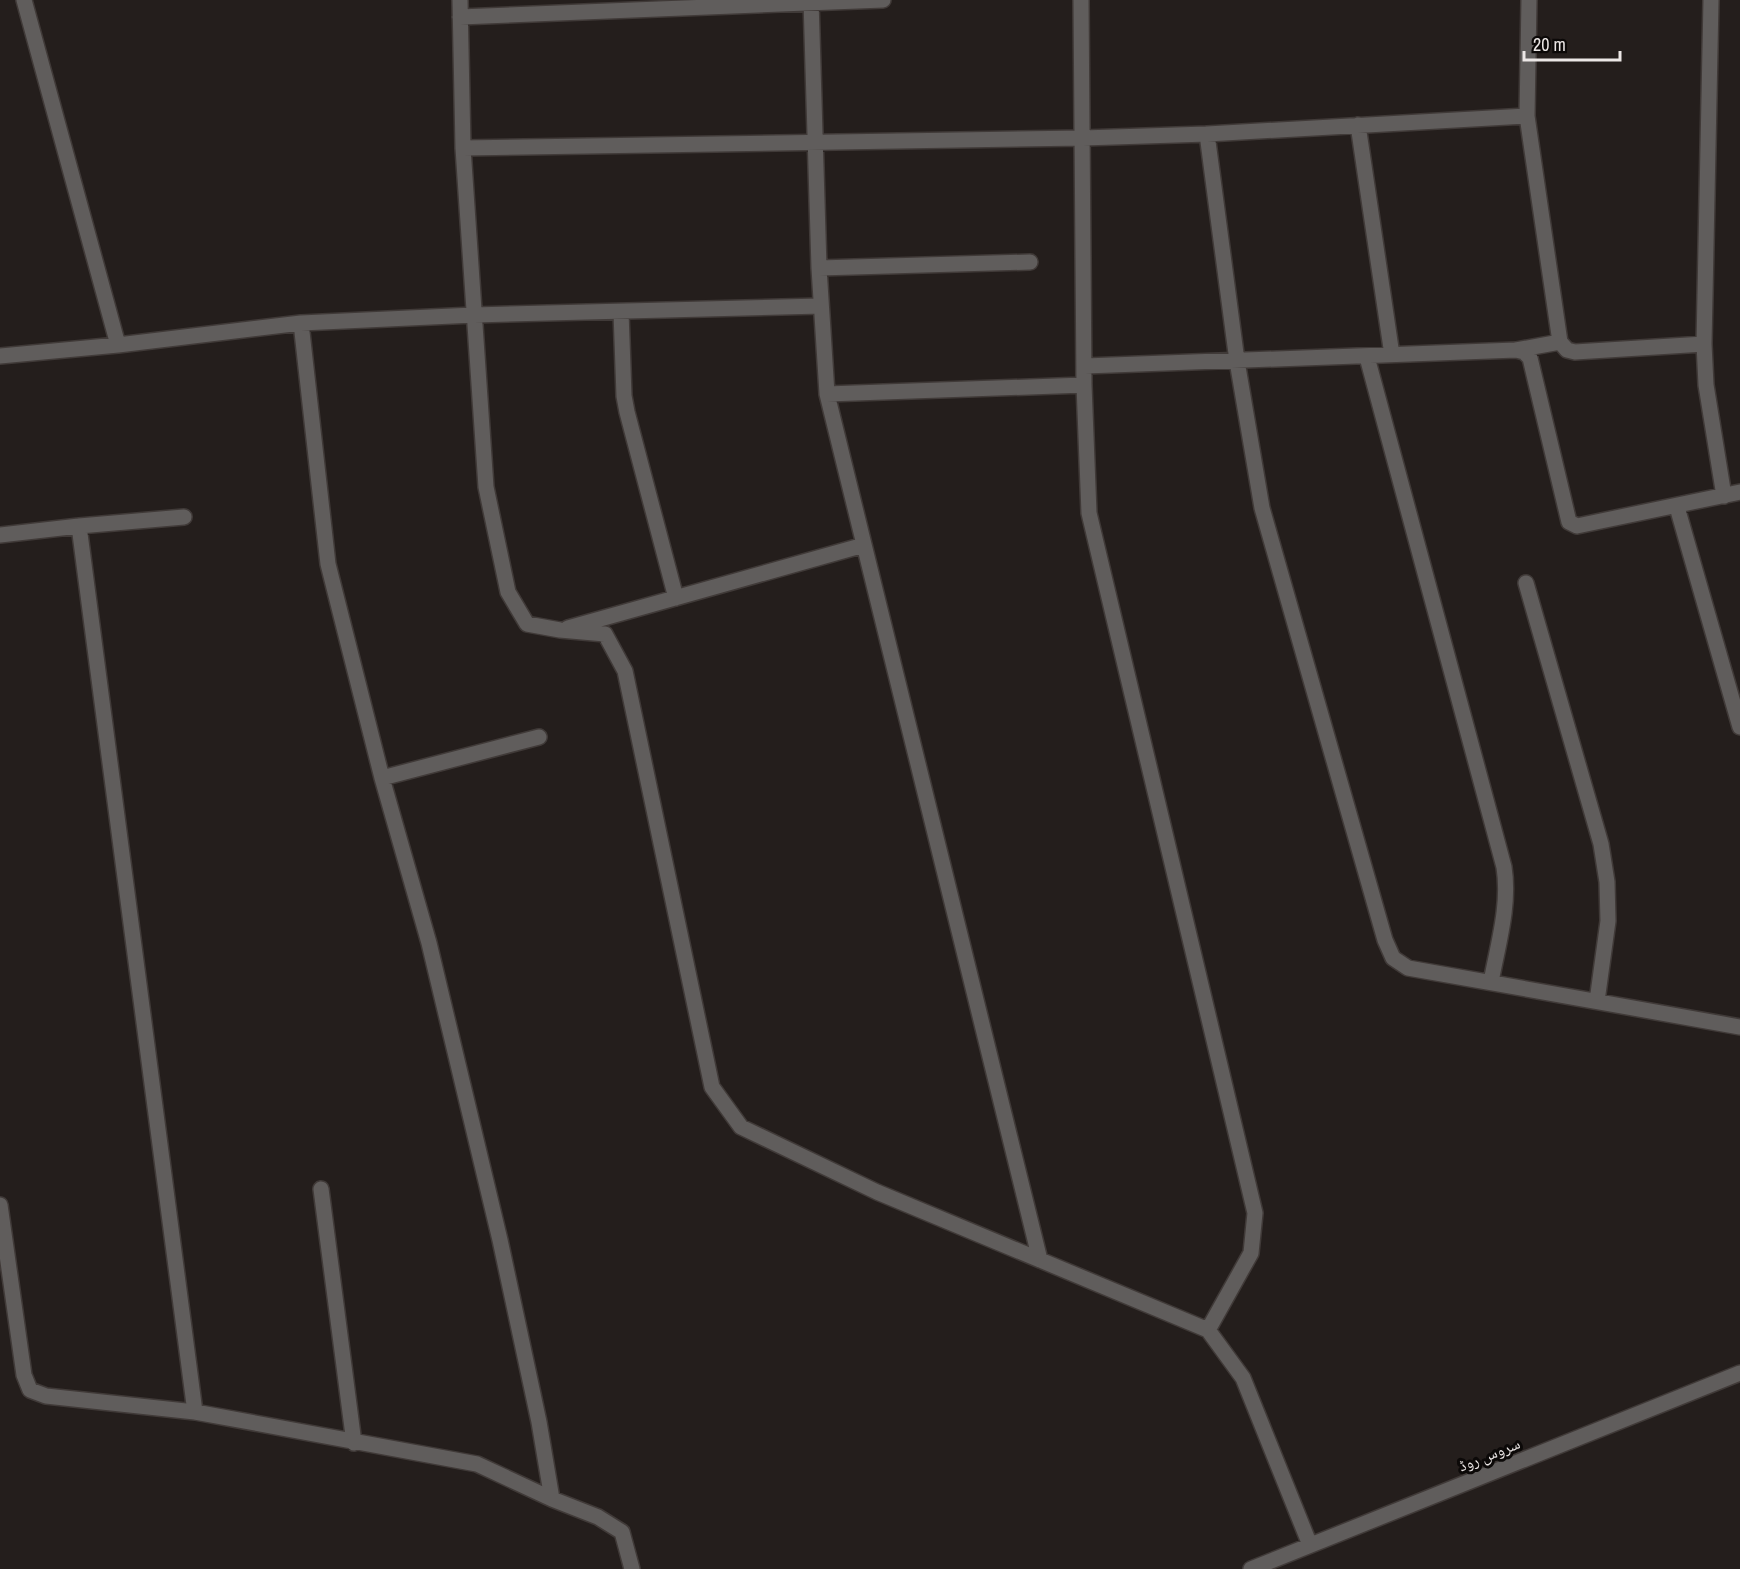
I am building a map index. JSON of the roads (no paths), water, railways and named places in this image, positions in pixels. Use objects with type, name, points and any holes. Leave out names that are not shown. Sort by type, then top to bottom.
[{"type":"street","points":[[24,0],[118,345]]},
{"type":"street","points":[[460,0],[463,148],[486,487],[508,592],[527,624],[605,634],[625,670],[712,1087],[741,1127],[877,1192],[1208,1330],[1243,1378],[1310,1545]]},
{"type":"street","points":[[460,17],[811,1],[883,0]]},
{"type":"street","points":[[1081,0],[1084,385],[1089,513],[1255,1213],[1251,1253],[1208,1330]]},
{"type":"street","points":[[1529,0],[1527,116],[1560,342],[1567,350],[1575,352],[1704,345]]},
{"type":"street","points":[[1711,0],[1704,345],[1706,385],[1724,496]]},
{"type":"street","points":[[811,1],[819,268],[827,393],[1040,1260]]},
{"type":"street","points":[[463,148],[1083,138],[1207,134],[1527,116]]},
{"type":"street","points":[[1359,125],[1392,355]]},
{"type":"street","points":[[1207,134],[1237,361],[1262,508],[1384,940],[1393,958],[1408,968],[1740,1027]]},
{"type":"street","points":[[819,268],[1029,262]]},
{"type":"street","points":[[0,356],[118,345],[301,323],[474,315],[821,306]]},
{"type":"street","points":[[621,312],[624,396],[627,412],[676,598]]},
{"type":"street","points":[[301,323],[328,564],[382,778],[429,943],[500,1240],[539,1422],[552,1499]]},
{"type":"street","points":[[1085,366],[1516,350],[1560,342]]},
{"type":"street","points":[[1516,350],[1524,352],[1530,358],[1569,522],[1572,525],[1577,526],[1677,507],[1740,492]]},
{"type":"street","points":[[1367,357],[1504,867],[1507,884],[1506,899],[1491,982]]},
{"type":"street","points":[[827,393],[1084,385]]},
{"type":"street","points":[[1677,507],[1740,727]]},
{"type":"street","points":[[0,535],[184,517]]},
{"type":"street","points":[[79,526],[195,1412]]},
{"type":"street","points":[[560,630],[864,545]]},
{"type":"street","points":[[1526,583],[1601,844],[1607,882],[1608,921],[1597,1001]]},
{"type":"street","points":[[382,778],[539,737]]},
{"type":"street","points":[[321,1189],[354,1443]]},
{"type":"street","points":[[0,1205],[24,1375],[30,1390],[46,1396],[195,1412],[477,1464],[552,1499],[598,1517],[622,1532],[632,1569]]},
{"type":"street","name":"سروس روڈ","points":[[1251,1569],[1740,1372]]}]
